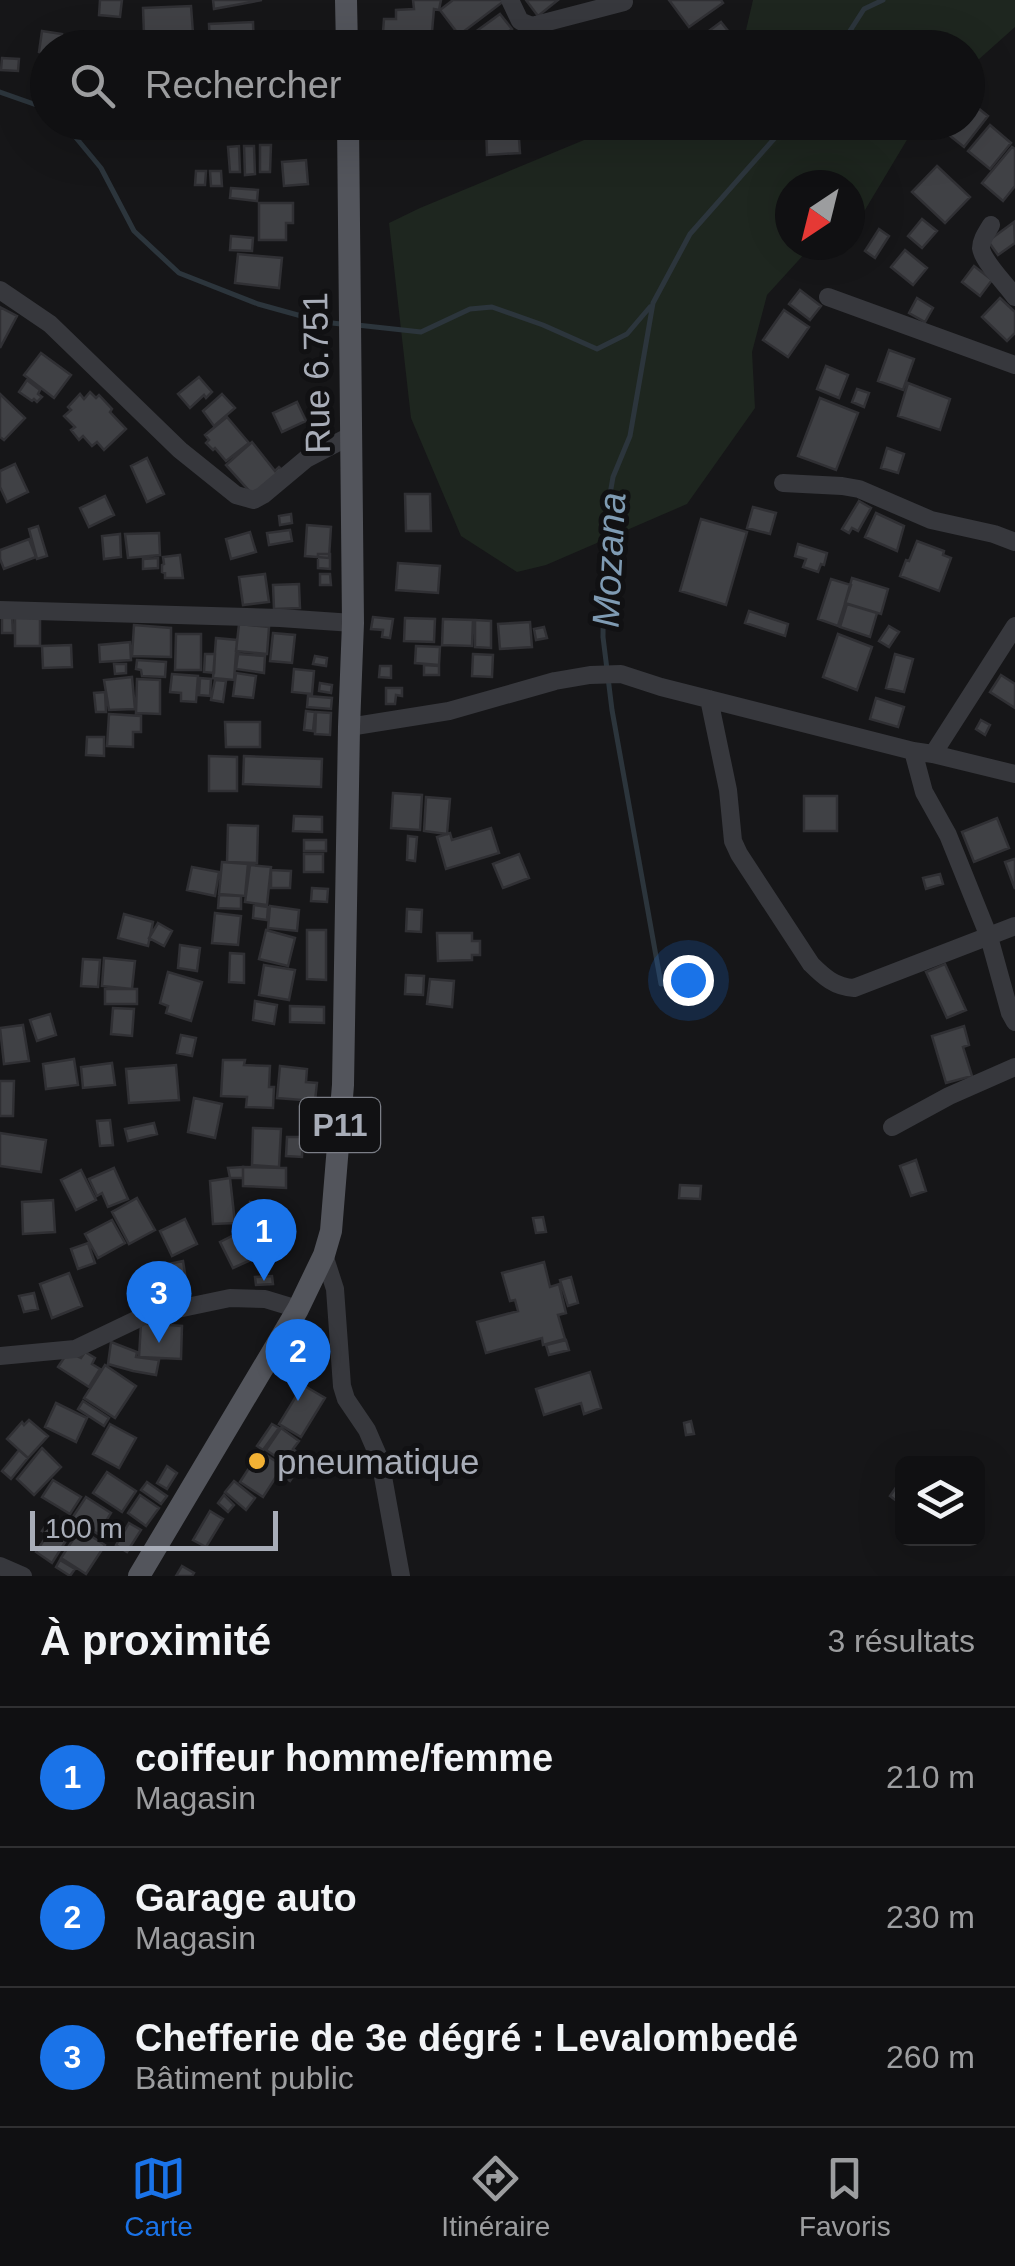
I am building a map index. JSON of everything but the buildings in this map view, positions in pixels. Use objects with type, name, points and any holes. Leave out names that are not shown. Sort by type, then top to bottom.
[{"type":"main road","points":[[346,0],[347,30]]},
{"type":"main road","name":"Rue 6.751","points":[[348,140],[353,623]]},
{"type":"main road","name":"P11","points":[[140,1576],[298,1309],[324,1255],[330,1232],[343,1085],[353,623]]},
{"type":"street","points":[[510,0],[520,21],[532,26],[624,2]]},
{"type":"street","points":[[991,225],[982,241],[982,250],[1015,297]]},
{"type":"street","points":[[0,290],[50,324],[180,450],[236,495],[254,500],[306,458],[352,435]]},
{"type":"street","points":[[828,296],[1015,366]]},
{"type":"street","points":[[783,483],[859,488],[930,520],[1015,542]]},
{"type":"street","points":[[0,610],[353,623]]},
{"type":"street","points":[[932,754],[1015,626]]},
{"type":"street","points":[[349,727],[449,711],[555,681],[620,674],[709,700],[1015,774]]},
{"type":"street","points":[[709,700],[738,854],[811,964],[825,978],[854,988],[1015,926]]},
{"type":"street","points":[[912,751],[924,792],[948,835],[989,937],[1015,1022]]},
{"type":"street","points":[[892,1127],[949,1096],[1015,1068]]},
{"type":"street","points":[[324,1255],[336,1289],[342,1386],[380,1460],[401,1576]]},
{"type":"street","points":[[0,1356],[75,1349],[144,1316],[230,1298],[265,1299],[298,1309]]},
{"type":"street","points":[[0,1566],[23,1576]]},
{"type":"shaded area","points":[[753,0],[1015,0],[1015,27],[985,54],[985,30],[746,30]]},
{"type":"shaded area","points":[[584,140],[907,140],[865,210],[865,170],[775,170],[775,260],[799,260],[767,295],[752,352],[755,408],[687,504],[546,565],[517,572],[461,536],[411,418],[389,223]]},
{"type":"waterway","name":"Mozana","points":[[851,30],[864,9],[883,0]]},
{"type":"waterway","points":[[0,92],[30,103]]},
{"type":"waterway","points":[[78,140],[101,168],[134,231],[179,273],[258,304],[341,324]]},
{"type":"waterway","name":"Mozana","points":[[661,984],[612,710],[603,637],[604,529],[613,477],[630,436],[653,303],[690,234],[773,140]]},
{"type":"waterway","points":[[357,325],[421,332],[470,309],[492,307],[597,349],[627,334],[650,307]]},
{"type":"place","name":"coiffeur homme/femme","points":[[264,1281]]},
{"type":"place","name":"Chefferie de 3e dégré : Levalombedé","points":[[159,1343]]},
{"type":"place","name":"Garage auto","points":[[298,1401]]},
{"type":"place","name":"pneumatique","points":[[257,1461]]}]
